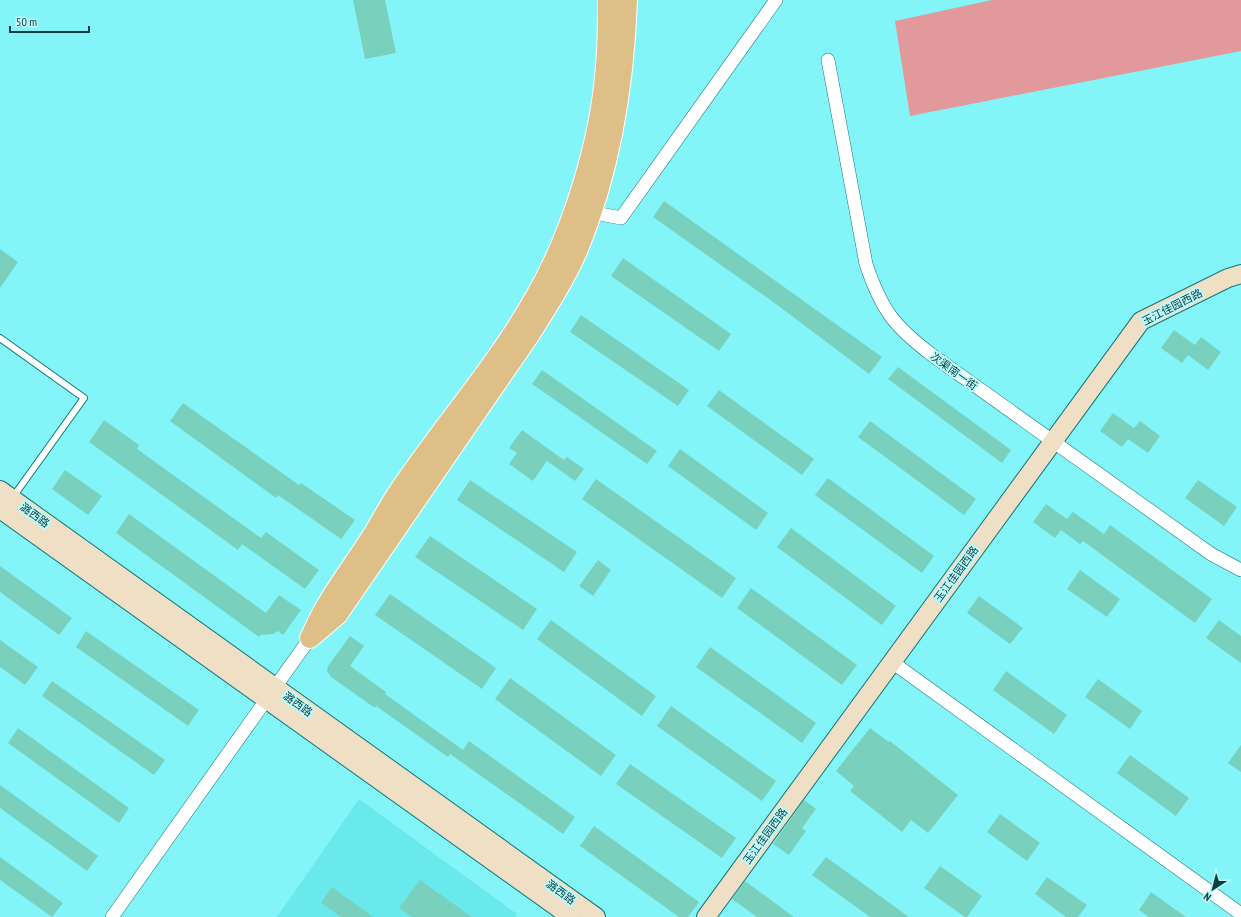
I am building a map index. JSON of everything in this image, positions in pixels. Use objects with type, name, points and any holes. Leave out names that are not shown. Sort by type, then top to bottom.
[{"type":"main road","points":[[310,638],[323,609],[374,534],[394,499],[520,324],[549,272],[563,243],[588,163],[597,127],[606,65],[608,0]]},
{"type":"main road","points":[[310,638],[337,615],[550,304],[578,250],[609,147],[625,53],[628,0]]},
{"type":"main road","name":"玉江佳园西路","points":[[706,917],[1141,321],[1228,278],[1241,274]]},
{"type":"main road","name":"潞西路","points":[[4,502],[271,693],[596,917]]},
{"type":"main road","name":"潞西路","points":[[271,693],[572,917]]},
{"type":"street","points":[[590,212],[621,218],[776,0]]},
{"type":"street","name":"次渠南一街","points":[[828,60],[866,264],[876,293],[889,316],[911,338],[932,355],[1211,554],[1241,570]]},
{"type":"street","points":[[112,917],[310,638]]},
{"type":"street","points":[[892,662],[1241,914]]},
{"type":"lane","points":[[0,338],[84,398],[4,502]]},
{"type":"shaded area","points":[[992,0],[1241,0],[1241,51],[910,116],[895,21]]},
{"type":"shaded area","points":[[359,799],[517,914],[516,917],[277,917]]},
{"type":"building","points":[[353,0],[385,0],[396,53],[365,59]]},
{"type":"building","points":[[664,201],[882,357],[869,374],[776,304],[653,217]]},
{"type":"building","points":[[0,249],[18,262],[0,288]]},
{"type":"building","points":[[623,258],[731,334],[719,351],[611,276]]},
{"type":"building","points":[[581,315],[689,390],[678,406],[570,332]]},
{"type":"building","points":[[1174,330],[1195,345],[1201,337],[1221,352],[1208,370],[1188,355],[1182,363],[1161,348]]},
{"type":"building","points":[[898,367],[1011,450],[1002,463],[888,379]]},
{"type":"building","points":[[542,370],[657,451],[647,464],[532,384]]},
{"type":"building","points":[[719,390],[814,459],[802,475],[707,406]]},
{"type":"building","points":[[183,403],[299,485],[301,483],[355,520],[341,539],[278,495],[276,498],[170,421]]},
{"type":"building","points":[[1113,413],[1134,428],[1140,421],[1160,436],[1148,453],[1128,439],[1122,447],[1100,431]]},
{"type":"building","points":[[104,420],[139,445],[137,449],[261,538],[266,532],[319,570],[305,589],[242,544],[238,550],[89,442]]},
{"type":"building","points":[[870,421],[976,499],[964,515],[858,437]]},
{"type":"building","points":[[522,430],[564,460],[567,457],[584,469],[575,481],[547,461],[533,481],[509,464],[517,453],[509,448]]},
{"type":"building","points":[[680,449],[768,513],[756,530],[668,466]]},
{"type":"building","points":[[65,470],[102,496],[88,515],[52,489]]},
{"type":"building","points":[[828,478],[934,556],[922,573],[815,495]]},
{"type":"building","points":[[596,479],[736,578],[722,598],[582,499]]},
{"type":"building","points":[[470,480],[577,552],[564,572],[457,500]]},
{"type":"building","points":[[1198,480],[1237,507],[1224,526],[1185,498]]},
{"type":"building","points":[[1046,504],[1067,519],[1073,512],[1104,534],[1110,525],[1212,599],[1195,623],[1083,541],[1080,544],[1061,530],[1055,538],[1033,522]]},
{"type":"building","points":[[129,514],[266,613],[279,595],[301,610],[283,635],[278,631],[273,634],[260,635],[259,637],[116,533]]},
{"type":"building","points":[[791,528],[896,606],[882,625],[777,547]]},
{"type":"building","points":[[430,536],[537,609],[523,630],[415,557]]},
{"type":"building","points":[[598,560],[611,570],[593,596],[579,586]]},
{"type":"building","points":[[0,566],[72,618],[59,635],[0,592]]},
{"type":"building","points":[[1080,570],[1120,599],[1107,617],[1067,589]]},
{"type":"building","points":[[751,588],[857,665],[842,685],[737,608]]},
{"type":"building","points":[[390,594],[496,668],[482,689],[375,615]]},
{"type":"building","points":[[979,596],[1023,628],[1010,644],[967,613]]},
{"type":"building","points":[[551,620],[656,696],[642,716],[537,639]]},
{"type":"building","points":[[1219,620],[1241,636],[1241,663],[1206,638]]},
{"type":"building","points":[[86,631],[199,710],[188,726],[76,647]]},
{"type":"building","points":[[350,636],[364,646],[350,666],[386,692],[385,694],[463,750],[469,741],[575,817],[563,834],[450,754],[448,757],[376,706],[375,708],[331,677],[327,671],[328,666]]},
{"type":"building","points":[[0,640],[38,667],[25,685],[0,667]]},
{"type":"building","points":[[710,647],[816,723],[802,743],[696,667]]},
{"type":"building","points":[[1006,671],[1067,715],[1054,734],[993,690]]},
{"type":"building","points":[[510,678],[616,755],[601,776],[495,699]]},
{"type":"building","points":[[1098,679],[1142,711],[1130,729],[1085,697]]},
{"type":"building","points":[[52,681],[165,760],[154,775],[42,696]]},
{"type":"building","points":[[671,706],[776,781],[762,801],[657,726]]},
{"type":"building","points":[[18,728],[129,808],[119,823],[8,743]]},
{"type":"building","points":[[870,728],[889,742],[890,741],[958,795],[928,833],[911,820],[902,832],[850,791],[854,786],[836,771]]},
{"type":"building","points":[[1241,745],[1241,772],[1228,763]]},
{"type":"building","points":[[1130,755],[1189,798],[1176,816],[1117,773]]},
{"type":"building","points":[[630,764],[736,838],[722,858],[616,784]]},
{"type":"building","points":[[0,785],[98,856],[87,871],[0,808]]},
{"type":"building","points":[[804,800],[816,809],[802,828],[806,831],[789,855],[773,844]]},
{"type":"building","points":[[1000,814],[1040,843],[1027,861],[987,832]]},
{"type":"building","points":[[594,826],[699,902],[688,917],[679,917],[580,846]]},
{"type":"building","points":[[0,857],[63,903],[52,917],[0,880]]},
{"type":"building","points":[[826,857],[909,917],[870,917],[812,875]]},
{"type":"building","points":[[940,866],[982,896],[967,917],[924,888]]},
{"type":"building","points":[[1047,877],[1087,905],[1078,917],[1066,917],[1035,894]]},
{"type":"building","points":[[420,880],[472,917],[412,917],[399,908]]},
{"type":"building","points":[[745,881],[794,917],[757,917],[732,899]]},
{"type":"building","points":[[332,887],[373,917],[341,917],[321,903]]},
{"type":"building","points":[[1151,892],[1186,917],[1149,917],[1139,910]]}]
